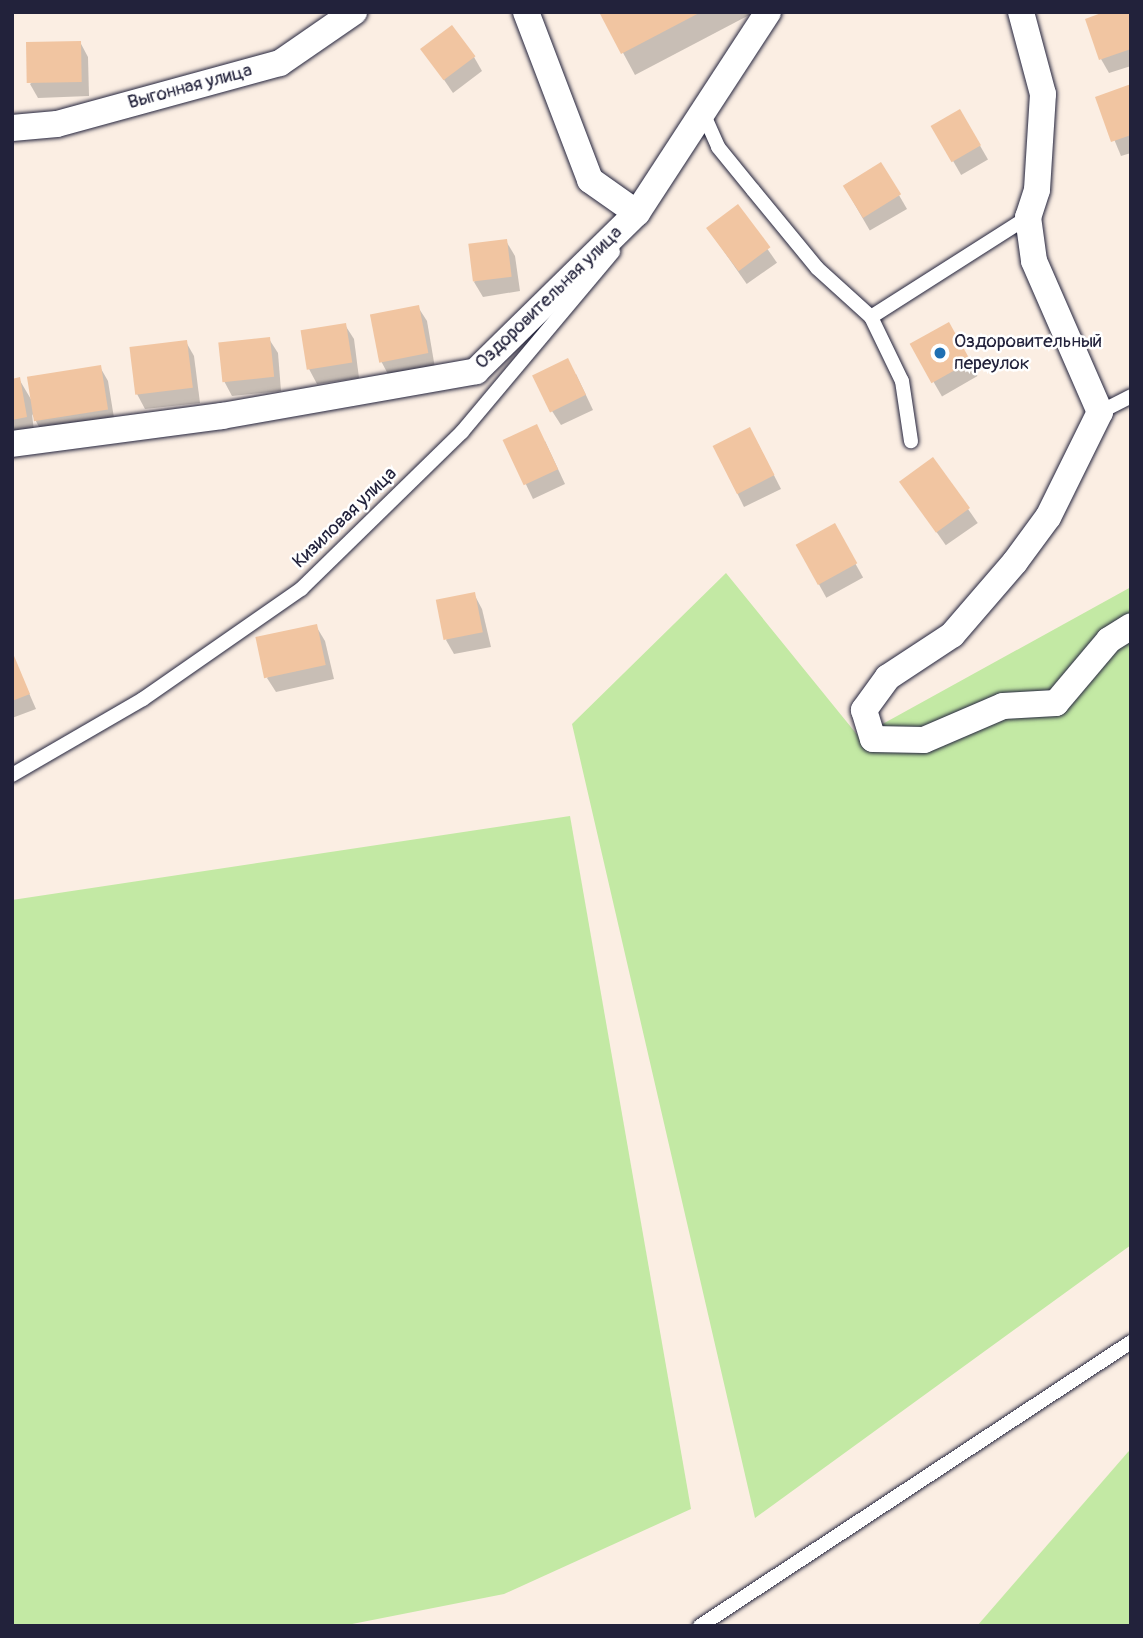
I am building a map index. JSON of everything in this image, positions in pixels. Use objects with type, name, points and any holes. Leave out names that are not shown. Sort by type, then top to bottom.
[{"type":"street","name":"Выгонная улица","points":[[12,128],[57,124],[280,63],[354,12]]},
{"type":"street","points":[[526,12],[590,180],[637,213]]},
{"type":"street","name":"Оздоровительная улица","points":[[12,444],[222,416],[477,370],[637,213],[768,12]]},
{"type":"street","points":[[1021,12],[1043,94],[1037,190],[1028,217],[1034,261],[1100,412],[1048,517],[1015,562],[952,635],[888,677],[864,710],[873,740],[924,740],[1003,706],[1056,703],[1109,640],[1131,626]]},
{"type":"lane","points":[[704,114],[718,147],[753,190],[817,268],[870,317],[902,381],[911,442]]},
{"type":"lane","name":"Кизиловая улица","points":[[12,775],[143,699],[301,589],[462,432],[621,244],[637,213]]},
{"type":"lane","points":[[870,317],[923,279],[1028,217]]},
{"type":"lane","points":[[1100,412],[1131,396]]},
{"type":"lane","points":[[700,1626],[1131,1342]]},
{"type":"green space","points":[[726,573],[859,737],[1131,587],[1131,1245],[755,1518],[572,724]]},
{"type":"green space","points":[[570,816],[691,1509],[504,1594],[342,1626],[12,1626],[12,900]]},
{"type":"green space","points":[[1131,1449],[1131,1626],[977,1626],[1128,1452]]},
{"type":"building","points":[[599,12],[701,12],[621,54]]},
{"type":"building","points":[[1104,12],[1131,12],[1131,49],[1099,60],[1085,19]]},
{"type":"building","points":[[452,25],[475,56],[444,80],[420,49]]},
{"type":"building","points":[[81,41],[82,82],[27,83],[26,42]]},
{"type":"building","points":[[1131,84],[1131,135],[1111,142],[1095,97]]},
{"type":"building","points":[[960,109],[981,145],[952,162],[931,126]]},
{"type":"building","points":[[881,162],[901,194],[863,218],[843,186]]},
{"type":"building","points":[[738,204],[770,247],[739,271],[706,228]]},
{"type":"building","points":[[507,239],[512,277],[473,281],[468,244]]},
{"type":"building","points":[[419,305],[428,353],[379,363],[370,315]]},
{"type":"building","name":"Оздоровительный переулок","points":[[949,322],[971,361],[931,383],[910,344]]},
{"type":"building","points":[[346,323],[352,363],[307,370],[301,330]]},
{"type":"building","points":[[270,337],[274,377],[222,382],[218,342]]},
{"type":"building","points":[[187,340],[193,388],[135,395],[129,347]]},
{"type":"building","points":[[568,358],[586,395],[550,412],[532,376]]},
{"type":"building","points":[[101,365],[108,409],[34,421],[27,377]]},
{"type":"building","points":[[20,377],[27,417],[12,420],[12,379]]},
{"type":"building","points":[[537,424],[558,469],[524,485],[503,440]]},
{"type":"building","points":[[750,427],[775,475],[737,494],[713,446]]},
{"type":"building","points":[[933,457],[970,508],[936,533],[899,482]]},
{"type":"building","points":[[835,523],[857,563],[818,585],[796,545]]},
{"type":"building","points":[[475,592],[483,632],[444,640],[436,600]]},
{"type":"building","points":[[317,624],[326,665],[264,678],[255,637]]},
{"type":"building","points":[[12,651],[30,694],[12,701]]},
{"type":"place","name":"Оздоровительный переулок","points":[[940,353]]}]
